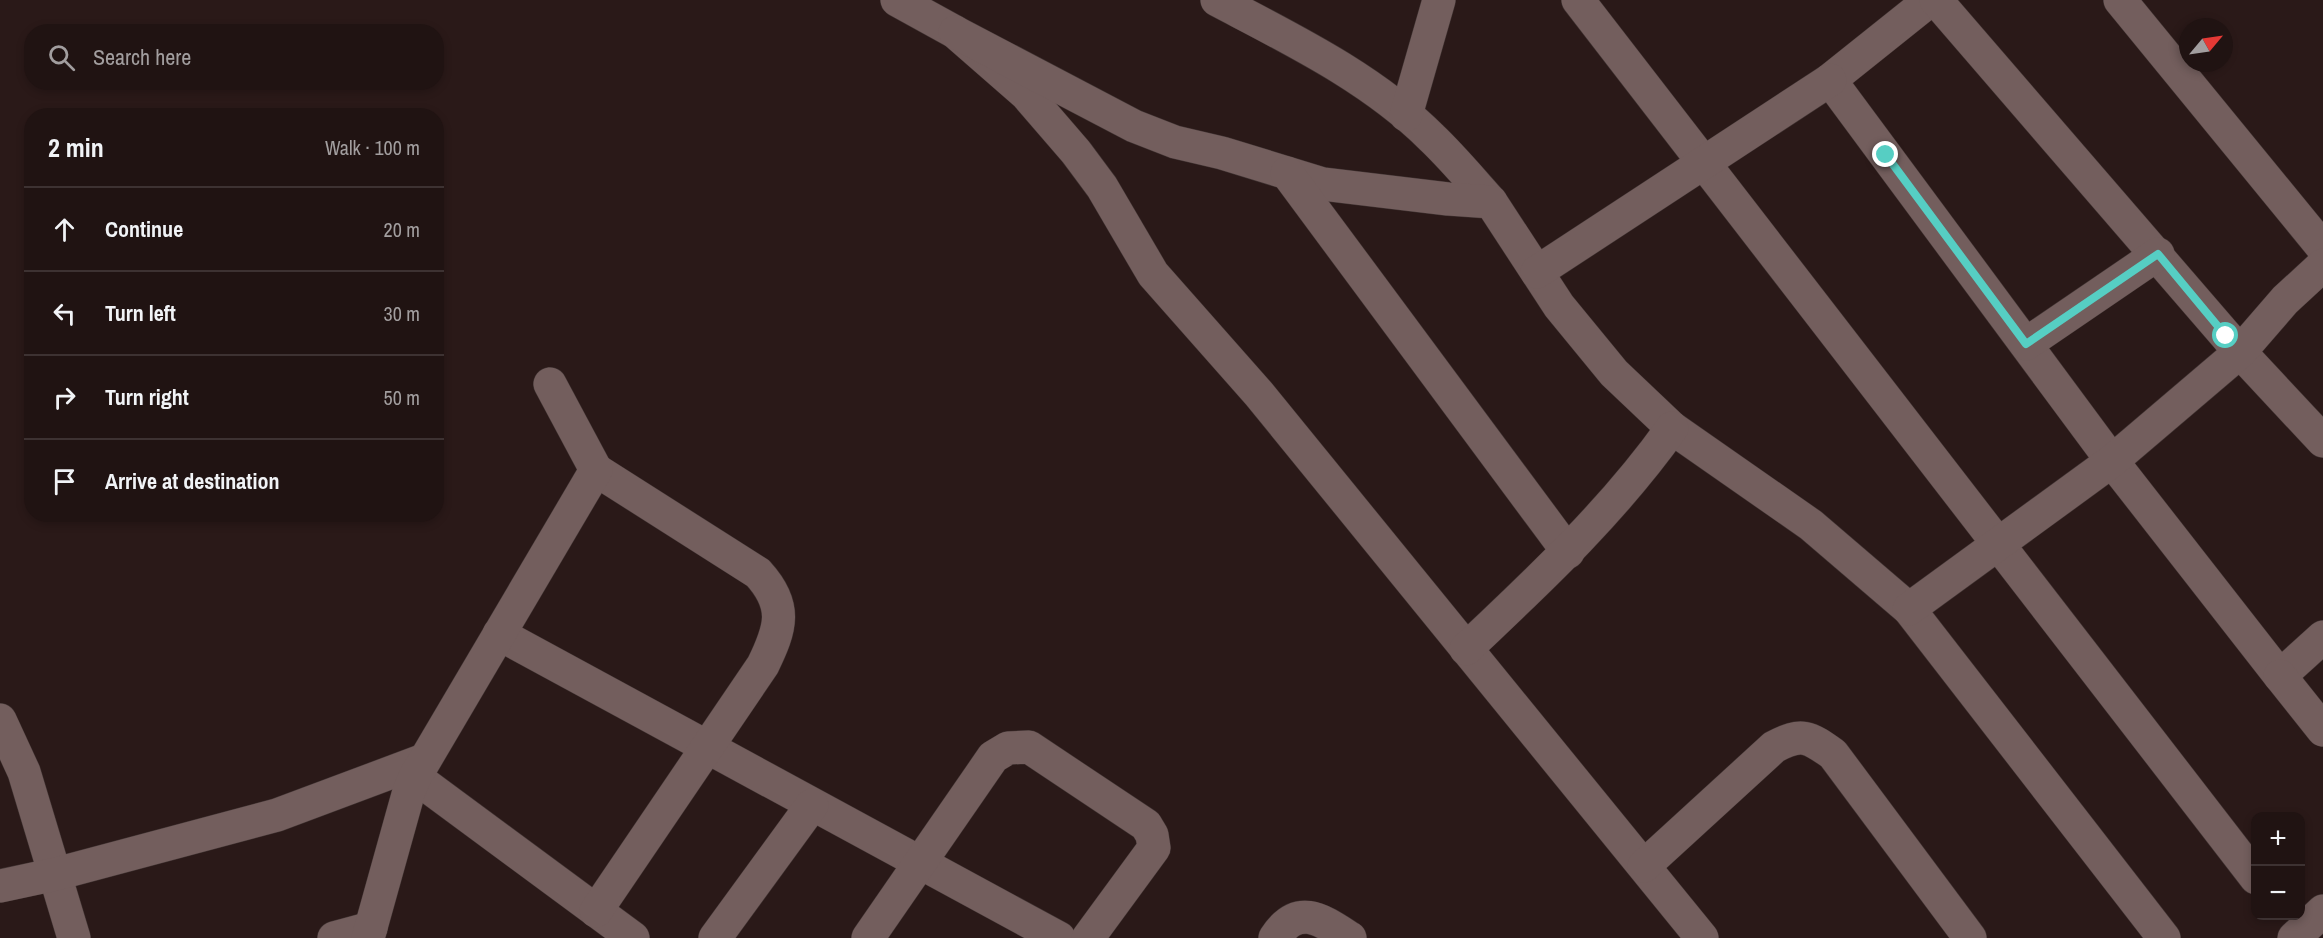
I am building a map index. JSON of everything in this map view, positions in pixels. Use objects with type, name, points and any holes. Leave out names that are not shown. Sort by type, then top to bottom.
[{"type":"street","points":[[897,0],[1157,136],[1323,184],[1448,200],[1491,202]]},
{"type":"street","points":[[1217,0],[1299,42],[1386,99],[1432,137],[1491,202],[1559,306],[1614,373],[1672,428],[1811,525],[1909,609],[2164,938]]},
{"type":"street","points":[[1406,115],[1438,0]]},
{"type":"street","points":[[1578,0],[1996,545],[2251,872]]},
{"type":"street","points":[[1537,272],[1830,80],[1930,0]]},
{"type":"street","points":[[1936,0],[2158,254],[2240,352],[2319,429]]},
{"type":"street","points":[[2120,0],[2323,248]]},
{"type":"street","points":[[955,32],[1026,94],[1076,152],[1102,187],[1153,274],[1259,394],[1702,938]]},
{"type":"street","points":[[1830,80],[2112,461],[2323,730]]},
{"type":"street","points":[[1287,173],[1568,552]]},
{"type":"street","points":[[2026,344],[2158,254]]},
{"type":"street","points":[[1909,609],[2112,461],[2240,352],[2285,300],[2323,265]]},
{"type":"street","points":[[550,384],[596,470],[758,573],[769,585],[779,612],[778,633],[763,665],[596,911]]},
{"type":"street","points":[[1466,649],[1568,552],[1639,475],[1672,428]]},
{"type":"street","points":[[334,938],[369,933],[409,791],[420,768],[596,470]]},
{"type":"street","points":[[499,634],[1059,938]]},
{"type":"street","points":[[2280,676],[2323,637]]},
{"type":"street","points":[[0,720],[24,772],[74,938]]},
{"type":"street","points":[[1644,866],[1774,747],[1791,738],[1810,738],[1833,754],[1970,938]]},
{"type":"street","points":[[868,938],[993,757],[1008,748],[1029,747],[1146,825],[1152,835],[1154,848],[1088,938]]},
{"type":"street","points":[[0,886],[56,874],[277,815],[420,768]]},
{"type":"street","points":[[420,768],[596,911],[633,938]]},
{"type":"street","points":[[715,938],[812,805]]},
{"type":"street","points":[[2292,929],[2323,911]]},
{"type":"street","points":[[1275,938],[1282,927],[1293,919],[1305,917],[1322,920],[1350,938]]},
{"type":"route","points":[[1886,155],[2026,344],[2158,254],[2226,336]]}]
